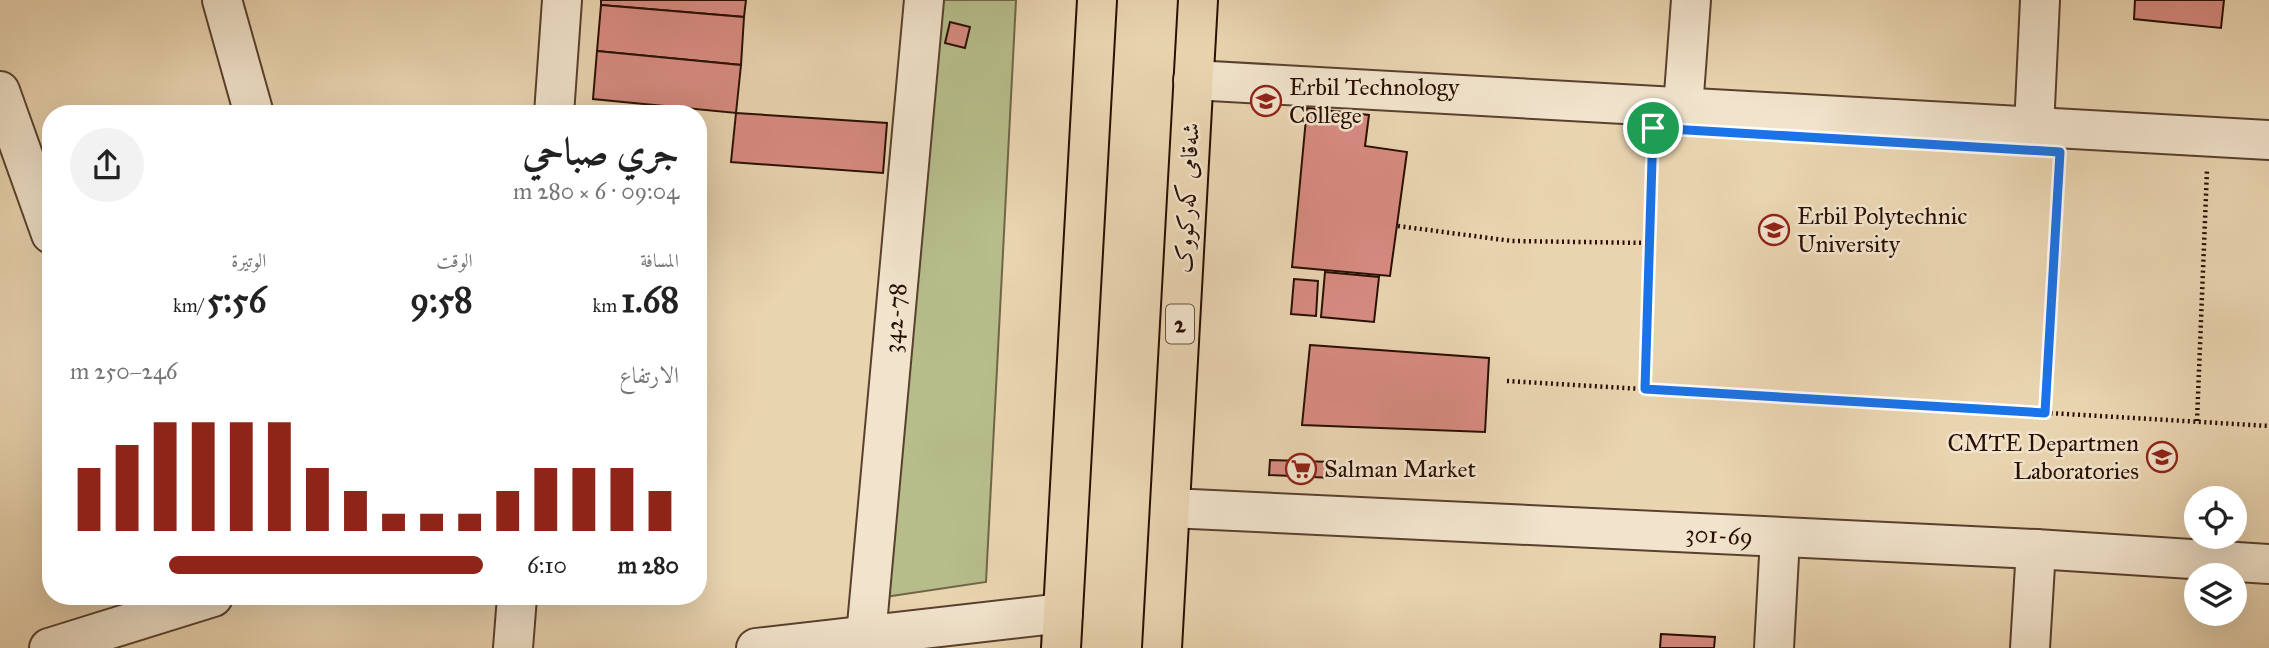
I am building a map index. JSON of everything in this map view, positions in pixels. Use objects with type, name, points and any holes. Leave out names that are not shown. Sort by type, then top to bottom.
[{"type":"highway","points":[[1062,630],[1097,0]]},
{"type":"highway","name":"شەقامی کەرکووک","points":[[1162,648],[1198,0]]},
{"type":"street","points":[[222,0],[251,105]]},
{"type":"street","points":[[555,105],[562,0]]},
{"type":"street","name":"342-78","points":[[866,636],[924,0]]},
{"type":"street","points":[[1668,118],[1691,0]]},
{"type":"street","points":[[2040,0],[2047,140]]},
{"type":"street","points":[[1193,80],[1668,118],[2047,140],[2269,140]]},
{"type":"street","points":[[0,92],[42,209]]},
{"type":"street","name":"301-69","points":[[1170,508],[2036,549],[2269,564]]},
{"type":"street","points":[[1774,648],[1780,538]]},
{"type":"street","points":[[2031,648],[2036,549]]},
{"type":"street","points":[[49,648],[176,605]]},
{"type":"street","points":[[513,648],[516,605]]},
{"type":"street","points":[[767,647],[866,636],[1062,630]]},
{"type":"path","points":[[1645,389],[1650,243],[1668,118]]},
{"type":"path","points":[[2045,413],[2047,140]]},
{"type":"path","points":[[2197,421],[2207,161]]},
{"type":"path","points":[[1398,226],[1512,241],[1650,243]]},
{"type":"path","points":[[1507,381],[2269,426]]},
{"type":"green space","points":[[928,0],[1016,0],[986,582],[878,598]]},
{"type":"building","points":[[601,0],[746,0],[744,17],[601,5]]},
{"type":"building","points":[[2135,0],[2224,0],[2221,28],[2134,19]]},
{"type":"building","points":[[601,5],[744,17],[741,65],[597,51]]},
{"type":"building","points":[[950,22],[970,27],[965,48],[945,43]]},
{"type":"building","points":[[597,51],[741,65],[736,113],[707,110],[707,105],[654,105],[593,99]]},
{"type":"building","points":[[1307,108],[1369,115],[1365,146],[1407,152],[1390,276],[1292,267]]},
{"type":"building","points":[[736,113],[887,123],[883,173],[731,162]]},
{"type":"building","points":[[1325,272],[1379,277],[1374,322],[1321,317]]},
{"type":"building","points":[[1294,279],[1318,281],[1316,316],[1291,314]]},
{"type":"building","points":[[1310,345],[1489,358],[1485,432],[1302,425]]},
{"type":"building","name":"Salman Market","points":[[1270,460],[1332,462],[1332,478],[1269,475]]},
{"type":"building","points":[[1661,634],[1715,637],[1714,648],[1660,648]]},
{"type":"place","name":"Erbil Technology College","points":[[1266,101]]},
{"type":"place","name":"Erbil Polytechnic University","points":[[1774,230]]},
{"type":"place","name":"CMTE Departmen Laboratories","points":[[2162,457]]},
{"type":"place","name":"Salman Market","points":[[1301,469]]},
{"type":"route","points":[[1653,128],[2060,152],[2045,413],[1645,389],[1653,128]]}]
